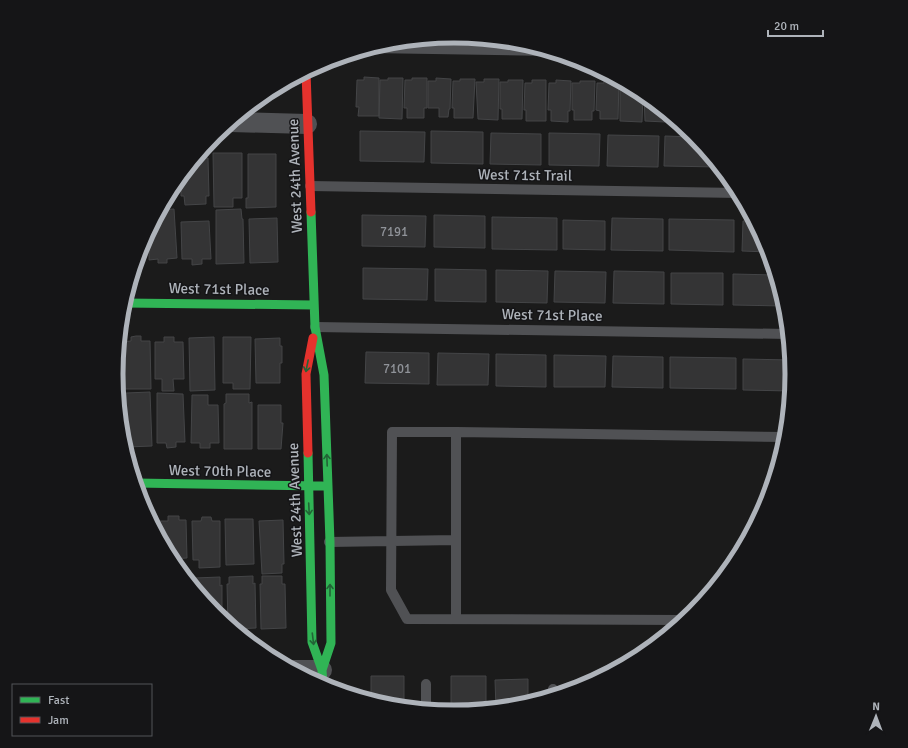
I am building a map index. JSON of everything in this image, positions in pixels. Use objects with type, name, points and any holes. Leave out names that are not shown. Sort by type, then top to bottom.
[{"type":"street","name":"West 24th Avenue","points":[[306,78],[315,327],[324,374],[330,542],[331,642],[323,678]]},
{"type":"street","points":[[244,118],[307,124]]},
{"type":"street","name":"West 71st Place","points":[[130,303],[314,305]]},
{"type":"street","name":"West 24th Avenue","points":[[315,327],[306,374],[308,486],[311,542],[312,642],[323,678]]},
{"type":"street","name":"West 70th Place","points":[[142,484],[328,486]]},
{"type":"lane","points":[[393,48],[526,51]]},
{"type":"lane","name":"West 71st Trail","points":[[310,186],[731,193]]},
{"type":"lane","name":"West 71st Place","points":[[315,327],[782,334]]},
{"type":"lane","points":[[675,620],[407,619],[391,590],[392,432],[779,437]]},
{"type":"lane","points":[[456,432],[456,619]]},
{"type":"lane","points":[[311,542],[456,540]]},
{"type":"lane","points":[[426,684],[426,703]]},
{"type":"building","points":[[364,77],[379,78],[379,116],[358,116],[359,107],[356,107],[357,80],[364,80]]},
{"type":"building","points":[[388,78],[403,78],[402,119],[379,118],[380,80],[388,80]]},
{"type":"building","points":[[412,78],[427,78],[427,108],[424,108],[424,118],[407,118],[407,108],[404,108],[405,80],[412,80]]},
{"type":"building","points":[[436,78],[451,79],[450,109],[448,117],[439,117],[439,108],[428,108],[428,81],[436,81]]},
{"type":"building","points":[[460,79],[475,79],[473,118],[454,118],[454,108],[452,108],[453,81],[460,81]]},
{"type":"building","points":[[484,79],[499,79],[498,120],[478,119],[476,82],[484,82]]},
{"type":"building","points":[[508,80],[523,80],[522,119],[502,119],[502,109],[500,109],[500,82],[508,82]]},
{"type":"building","points":[[532,80],[546,80],[546,121],[526,121],[526,110],[524,110],[525,83],[532,83]]},
{"type":"building","points":[[556,80],[571,81],[568,122],[551,121],[551,110],[548,110],[549,83],[556,83]]},
{"type":"building","points":[[580,81],[595,81],[594,111],[592,111],[592,120],[574,120],[574,110],[572,110],[572,83],[580,83]]},
{"type":"building","points":[[604,81],[608,81],[619,86],[618,119],[600,119],[600,111],[596,110],[597,83],[604,83]]},
{"type":"building","points":[[620,87],[643,102],[642,122],[620,121]]},
{"type":"building","points":[[644,103],[665,119],[665,122],[645,121]]},
{"type":"building","points":[[360,131],[425,132],[424,162],[360,161]]},
{"type":"building","points":[[431,131],[483,132],[483,164],[431,163]]},
{"type":"building","points":[[491,133],[541,134],[541,165],[490,164]]},
{"type":"building","points":[[549,133],[600,134],[599,166],[549,165]]},
{"type":"building","points":[[608,135],[659,136],[658,167],[607,166]]},
{"type":"building","points":[[665,136],[684,137],[713,167],[664,166]]},
{"type":"building","points":[[213,153],[242,153],[242,198],[233,198],[233,207],[214,207]]},
{"type":"building","points":[[248,154],[276,154],[276,207],[246,208],[246,198],[248,198]]},
{"type":"building","points":[[203,158],[208,158],[209,196],[206,196],[206,204],[185,205],[184,196],[181,196],[181,187],[191,172]]},
{"type":"building","points":[[174,209],[177,258],[167,259],[167,263],[158,263],[158,259],[149,260],[149,245],[166,210]]},
{"type":"building","points":[[241,209],[243,219],[244,263],[216,264],[216,210]]},
{"type":"building","points":[[362,215],[426,216],[425,247],[362,246]]},
{"type":"building","points":[[434,215],[485,216],[485,248],[434,247]]},
{"type":"building","points":[[492,217],[557,218],[557,250],[492,249]]},
{"type":"building","points":[[277,218],[278,262],[250,263],[249,219]]},
{"type":"building","points":[[612,218],[663,219],[663,251],[611,250]]},
{"type":"building","points":[[669,219],[734,220],[734,252],[669,250]]},
{"type":"building","points":[[563,220],[605,221],[605,250],[563,249]]},
{"type":"building","points":[[209,221],[211,259],[202,259],[202,264],[192,265],[192,259],[182,259],[181,222]]},
{"type":"building","points":[[743,221],[747,221],[762,252],[742,251]]},
{"type":"building","points":[[363,268],[428,269],[427,300],[363,299]]},
{"type":"building","points":[[435,269],[486,270],[486,302],[435,301]]},
{"type":"building","points":[[496,270],[548,271],[547,303],[496,302]]},
{"type":"building","points":[[555,271],[606,272],[605,303],[554,302]]},
{"type":"building","points":[[614,271],[664,272],[664,304],[613,303]]},
{"type":"building","points":[[671,273],[723,273],[723,305],[671,304]]},
{"type":"building","points":[[733,274],[769,275],[778,306],[733,305]]},
{"type":"building","points":[[141,336],[141,341],[150,341],[151,389],[124,389],[125,342],[131,341],[131,337]]},
{"type":"building","points":[[164,337],[174,337],[174,342],[183,342],[184,379],[173,379],[174,391],[162,391],[162,379],[155,379],[155,342],[164,342]]},
{"type":"building","points":[[214,337],[215,390],[190,391],[189,338]]},
{"type":"building","points":[[223,337],[251,337],[250,389],[233,389],[233,383],[223,383]]},
{"type":"building","points":[[280,338],[280,346],[282,346],[282,363],[280,363],[280,383],[256,383],[255,339]]},
{"type":"building","points":[[366,352],[429,353],[429,384],[365,383]]},
{"type":"building","points":[[438,353],[489,354],[488,385],[437,385]]},
{"type":"building","points":[[496,354],[546,355],[546,387],[496,386]]},
{"type":"building","points":[[554,355],[606,356],[605,387],[554,387]]},
{"type":"building","points":[[613,356],[663,357],[663,388],[612,387]]},
{"type":"building","points":[[670,357],[736,358],[736,389],[670,388]]},
{"type":"building","points":[[743,359],[784,360],[784,391],[743,390]]},
{"type":"building","points":[[150,392],[152,446],[131,447],[127,421],[126,393]]},
{"type":"building","points":[[157,393],[183,394],[185,442],[176,442],[176,447],[167,448],[166,443],[157,443]]},
{"type":"building","points":[[226,394],[249,394],[249,403],[252,402],[252,449],[224,449],[224,404],[226,403]]},
{"type":"building","points":[[192,395],[208,395],[208,405],[218,405],[219,443],[210,443],[210,448],[200,448],[200,443],[191,443]]},
{"type":"building","points":[[258,405],[281,405],[281,423],[283,423],[281,449],[258,449]]},
{"type":"building","points":[[168,516],[179,516],[179,520],[186,520],[187,558],[179,558],[158,521],[168,521]]},
{"type":"building","points":[[202,517],[211,517],[212,521],[220,521],[220,567],[199,568],[199,560],[193,560],[192,521],[201,521]]},
{"type":"building","points":[[225,519],[253,519],[254,564],[226,565]]},
{"type":"building","points":[[283,520],[284,564],[282,564],[282,573],[262,574],[259,521]]},
{"type":"building","points":[[253,576],[253,584],[255,583],[256,628],[242,629],[228,615],[227,584],[229,584],[229,577]]},
{"type":"building","points":[[262,576],[282,576],[282,584],[285,584],[286,628],[261,629],[260,584],[262,584]]},
{"type":"building","points":[[220,577],[220,586],[222,585],[222,610],[195,581],[195,578]]},
{"type":"building","points":[[371,676],[404,676],[404,701],[371,695]]},
{"type":"building","points":[[451,676],[486,676],[486,703],[451,705]]},
{"type":"building","points":[[528,679],[528,697],[496,702],[495,680]]},
{"type":"traffic: fast","points":[[311,212],[315,327],[324,375],[330,542],[331,643],[322,670],[323,678]]},
{"type":"traffic: fast","points":[[130,303],[314,305]]},
{"type":"traffic: fast","points":[[308,453],[312,642],[322,670]]},
{"type":"traffic: fast","points":[[142,483],[322,486]]},
{"type":"traffic: jam","points":[[306,78],[311,212]]},
{"type":"traffic: jam","points":[[308,453],[306,374],[313,338]]}]
